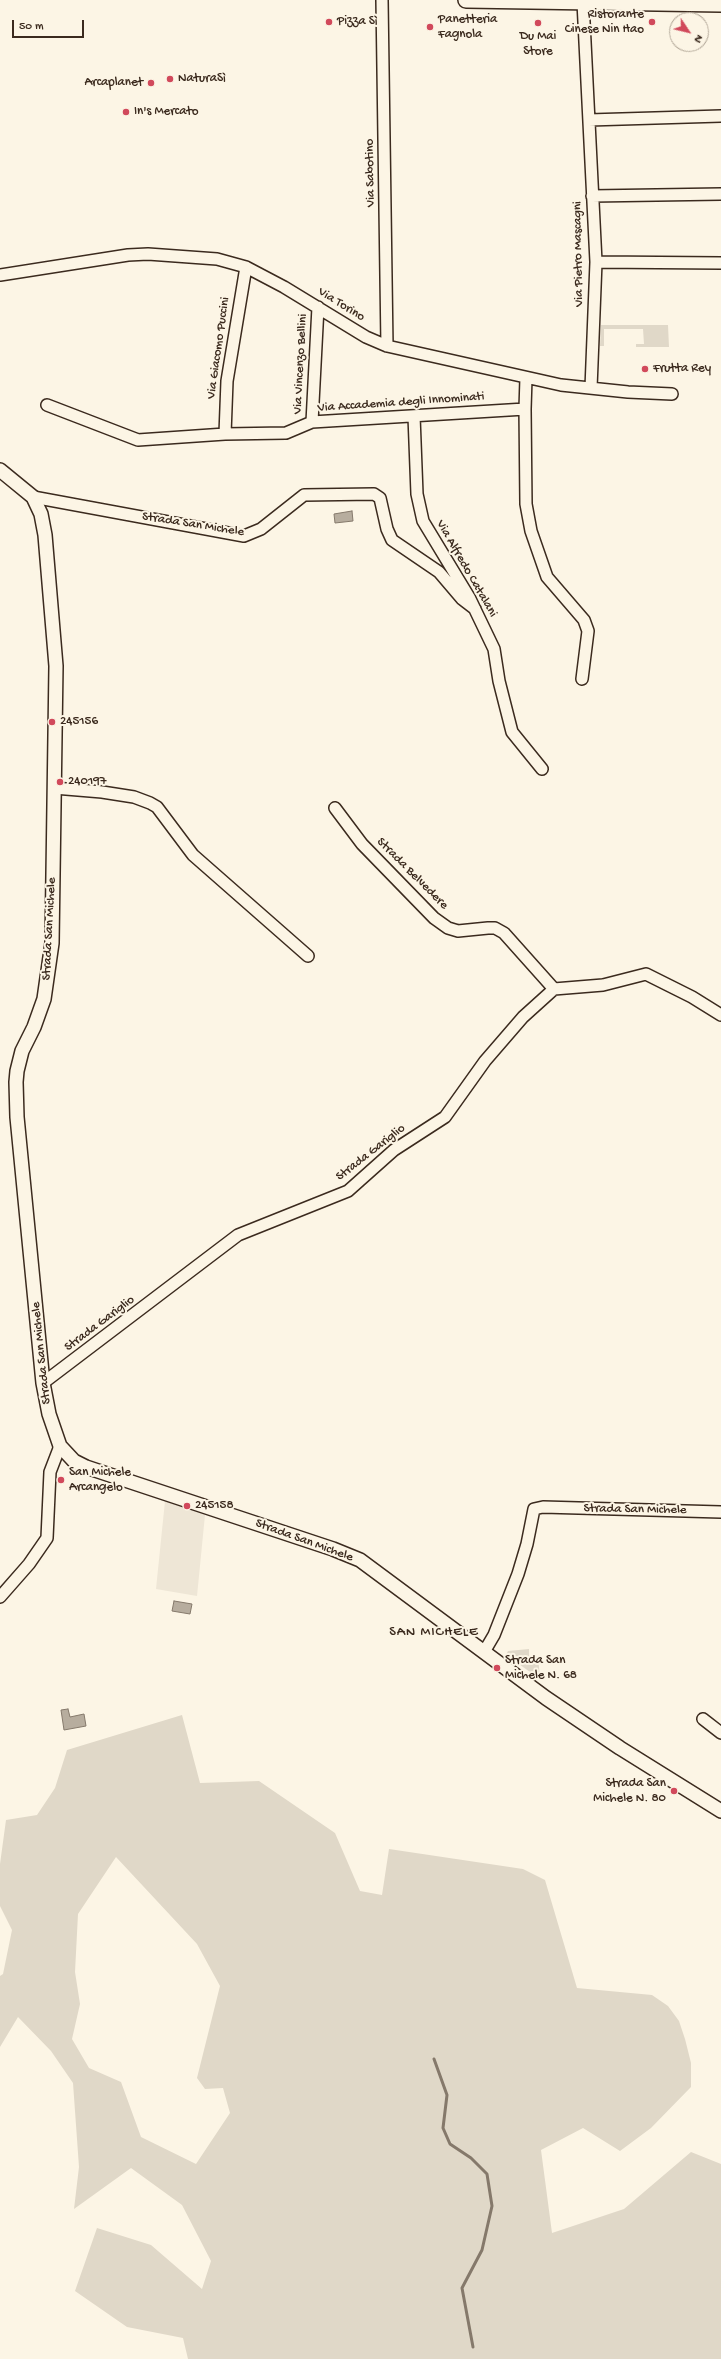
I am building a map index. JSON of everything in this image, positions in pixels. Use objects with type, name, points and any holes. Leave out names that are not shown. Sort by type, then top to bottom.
[{"type":"main road","points":[[466,0],[721,4]]},
{"type":"street","name":"Via Sabotino","points":[[382,0],[388,346]]},
{"type":"street","name":"Via Pietro Mascagni","points":[[583,2],[596,262],[591,388]]},
{"type":"street","points":[[588,120],[721,116]]},
{"type":"street","points":[[592,196],[721,194]]},
{"type":"street","name":"Via Torino","points":[[0,275],[148,254],[217,259],[246,267],[318,307],[366,337],[388,346],[526,378],[591,388],[672,394]]},
{"type":"street","points":[[596,262],[721,263]]},
{"type":"street","name":"Via Giacomo Puccini","points":[[225,434],[224,405],[227,381],[246,267]]},
{"type":"street","name":"Via Vincenzo Bellini","points":[[312,422],[318,307]]},
{"type":"street","points":[[526,378],[526,504],[531,531],[547,577],[584,620],[588,632],[582,679]]},
{"type":"street","name":"Via Accademia degli Innominati","points":[[47,405],[138,440],[225,434],[286,433],[312,422],[526,410]]},
{"type":"street","name":"Via Alfredo Catalani","points":[[414,416],[417,494],[423,521],[475,609],[494,649],[499,681],[512,732],[542,769]]},
{"type":"street","name":"Strada San Michele","points":[[0,470],[33,497],[41,514],[45,535],[56,666],[57,716],[54,788],[53,903],[47,986],[41,1011],[18,1062],[16,1082],[17,1117],[44,1383],[49,1414],[60,1446],[74,1461],[86,1468],[350,1555],[620,1748],[721,1811]]},
{"type":"street","name":"Strada San Michele","points":[[33,497],[244,536],[261,530],[304,495],[374,494],[380,498],[387,529],[392,540],[439,572],[462,599],[475,609]]},
{"type":"street","points":[[54,788],[102,792],[134,797],[150,802],[157,807],[203,864],[308,956]]},
{"type":"street","name":"Strada Belvedere","points":[[335,808],[362,844],[434,918],[448,928],[458,931],[495,928],[504,933],[554,989]]},
{"type":"street","points":[[554,989],[603,984],[646,974],[721,1015]]},
{"type":"street","name":"Strada Gariglio","points":[[44,1383],[238,1235],[348,1191],[394,1150],[445,1116],[485,1060],[518,1022],[554,989]]},
{"type":"street","points":[[0,1597],[30,1564],[47,1538],[50,1472],[60,1446]]},
{"type":"street","name":"Strada San Michele","points":[[484,1652],[494,1635],[518,1574],[527,1544],[534,1510],[543,1507],[721,1512]]},
{"type":"street","points":[[703,1719],[721,1734]]},
{"type":"shaded area","points":[[601,325],[668,325],[669,347],[636,347],[636,344],[644,344],[643,329],[604,329],[604,346],[600,346]]},
{"type":"shaded area","points":[[352,511],[353,521],[335,523],[334,514]]},
{"type":"shaded area","points":[[165,1501],[205,1515],[197,1596],[156,1589]]},
{"type":"shaded area","points":[[174,1601],[192,1604],[190,1614],[172,1611]]},
{"type":"shaded area","points":[[529,1649],[529,1656],[538,1656],[540,1679],[506,1655],[508,1651]]},
{"type":"shaded area","points":[[68,1709],[70,1717],[84,1714],[86,1726],[64,1730],[61,1710]]},
{"type":"shaded area","points":[[182,1715],[200,1783],[259,1781],[335,1833],[360,1891],[382,1895],[389,1849],[523,1869],[545,1880],[577,1988],[652,1995],[668,2006],[679,2021],[691,2063],[691,2087],[651,2128],[620,2151],[583,2128],[541,2150],[552,2233],[624,2209],[691,2152],[721,2164],[721,2359],[188,2359],[183,2338],[127,2327],[75,2291],[97,2228],[151,2245],[202,2289],[211,2261],[182,2205],[131,2168],[74,2209],[79,2167],[73,2083],[51,2051],[18,2017],[0,2047],[0,1976],[3,1974],[12,1930],[0,1906],[0,1864],[6,1820],[37,1815],[55,1788],[67,1750]],"holes":[[[116,1857],[197,1944],[220,1986],[197,2078],[205,2089],[223,2088],[230,2113],[196,2164],[141,2137],[121,2082],[89,2068],[72,2039],[80,2004],[75,1972],[78,1914]]]},
{"type":"waterway","points":[[434,2059],[447,2095],[443,2128],[450,2144],[471,2158],[487,2174],[492,2206],[482,2250],[462,2288],[473,2347]]},
{"type":"place","name":"Pizza Sì","points":[[329,22]]},
{"type":"place","name":"Ristorante Cinese Nin Hao","points":[[652,22]]},
{"type":"place","name":"Du Mai Store","points":[[538,23]]},
{"type":"place","name":"Panetteria Fagnola","points":[[430,27]]},
{"type":"place","name":"NaturaSì","points":[[170,79]]},
{"type":"place","name":"Arcaplanet","points":[[151,83]]},
{"type":"place","name":"In's Mercato","points":[[126,112]]},
{"type":"place","name":"Frutta Rey","points":[[645,369]]},
{"type":"place","name":"245156","points":[[52,722]]},
{"type":"place","name":"240197","points":[[60,782]]},
{"type":"place","name":"San Michele Arcangelo","points":[[61,1480]]},
{"type":"place","name":"245158","points":[[187,1506]]},
{"type":"place","name":"Strada San Michele N. 68","points":[[497,1668]]},
{"type":"place","name":"Strada San Michele N. 80","points":[[674,1791]]},
{"type":"district","name":"SAN MICHELE","points":[[434,1633]]}]
